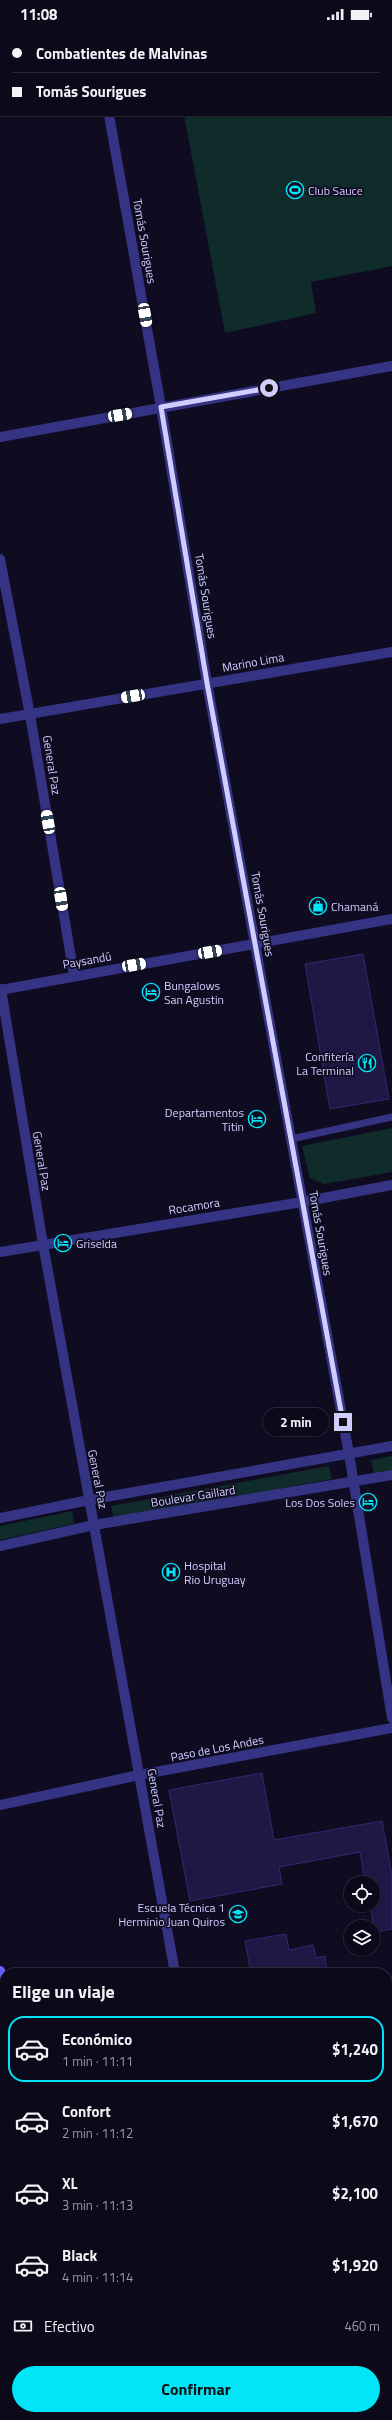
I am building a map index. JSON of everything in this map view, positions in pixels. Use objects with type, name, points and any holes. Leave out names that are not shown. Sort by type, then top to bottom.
[{"type":"street","name":"Tomás Sourigues","points":[[109,116],[161,407],[207,683],[353,1482],[392,1718]]},
{"type":"street","points":[[0,437],[392,366]]},
{"type":"street","name":"General Paz","points":[[0,560],[30,715],[74,975]]},
{"type":"street","name":"Marino Lima","points":[[0,719],[392,652]]},
{"type":"street","name":"Paysandú","points":[[0,990],[74,975],[392,919]]},
{"type":"street","name":"General Paz","points":[[0,990],[42,1244],[174,1968]]},
{"type":"street","name":"Rocamora","points":[[0,1252],[302,1202],[392,1185]]},
{"type":"street","name":"Boulevar Gaillard","points":[[0,1518],[89,1500],[392,1446]]},
{"type":"street","name":"Boulevar Gaillard","points":[[0,1546],[94,1525],[392,1475]]},
{"type":"street","name":"Paso de Los Andes","points":[[0,1805],[139,1776],[392,1728]]},
{"type":"lane","points":[[291,1139],[392,1117]]},
{"type":"green space","name":"Club Sauce","points":[[184,116],[392,116],[392,266],[311,282],[316,313],[225,333]]},
{"type":"green space","points":[[392,1128],[392,1172],[324,1184],[310,1178],[302,1146]]},
{"type":"green space","points":[[392,1456],[392,1470],[374,1473],[371,1460]]},
{"type":"green space","points":[[329,1466],[332,1479],[114,1519],[111,1506]]},
{"type":"green space","points":[[72,1511],[74,1524],[0,1540],[0,1526]]},
{"type":"building","points":[[363,954],[389,1099],[330,1109],[305,964]]},
{"type":"building","points":[[262,1773],[274,1840],[382,1821],[392,1875],[392,1929],[380,1931],[380,1920],[373,1920],[371,1912],[380,1912],[380,1876],[364,1876],[360,1852],[279,1867],[282,1884],[190,1901],[169,1790]]},
{"type":"building","points":[[286,1934],[289,1950],[313,1945],[316,1958],[325,1956],[327,1968],[250,1968],[245,1941]]},
{"type":"place","name":"Club Sauce","points":[[295,190]]},
{"type":"place","name":"Chamaná","points":[[318,906]]},
{"type":"place","name":"Bungalows San Agustin","points":[[151,992]]},
{"type":"place","name":"Confitería La Terminal","points":[[367,1063]]},
{"type":"place","name":"Departamentos Titin","points":[[257,1119]]},
{"type":"place","name":"Griselda","points":[[63,1243]]},
{"type":"place","name":"Los Dos Soles","points":[[368,1502]]},
{"type":"place","name":"Hospital Rio Uruguay","points":[[171,1572]]},
{"type":"place","name":"Escuela Técnica 1 Herminio Juan Quiros","points":[[238,1914]]},
{"type":"route","points":[[269,388],[161,407],[207,683],[343,1422]]}]
